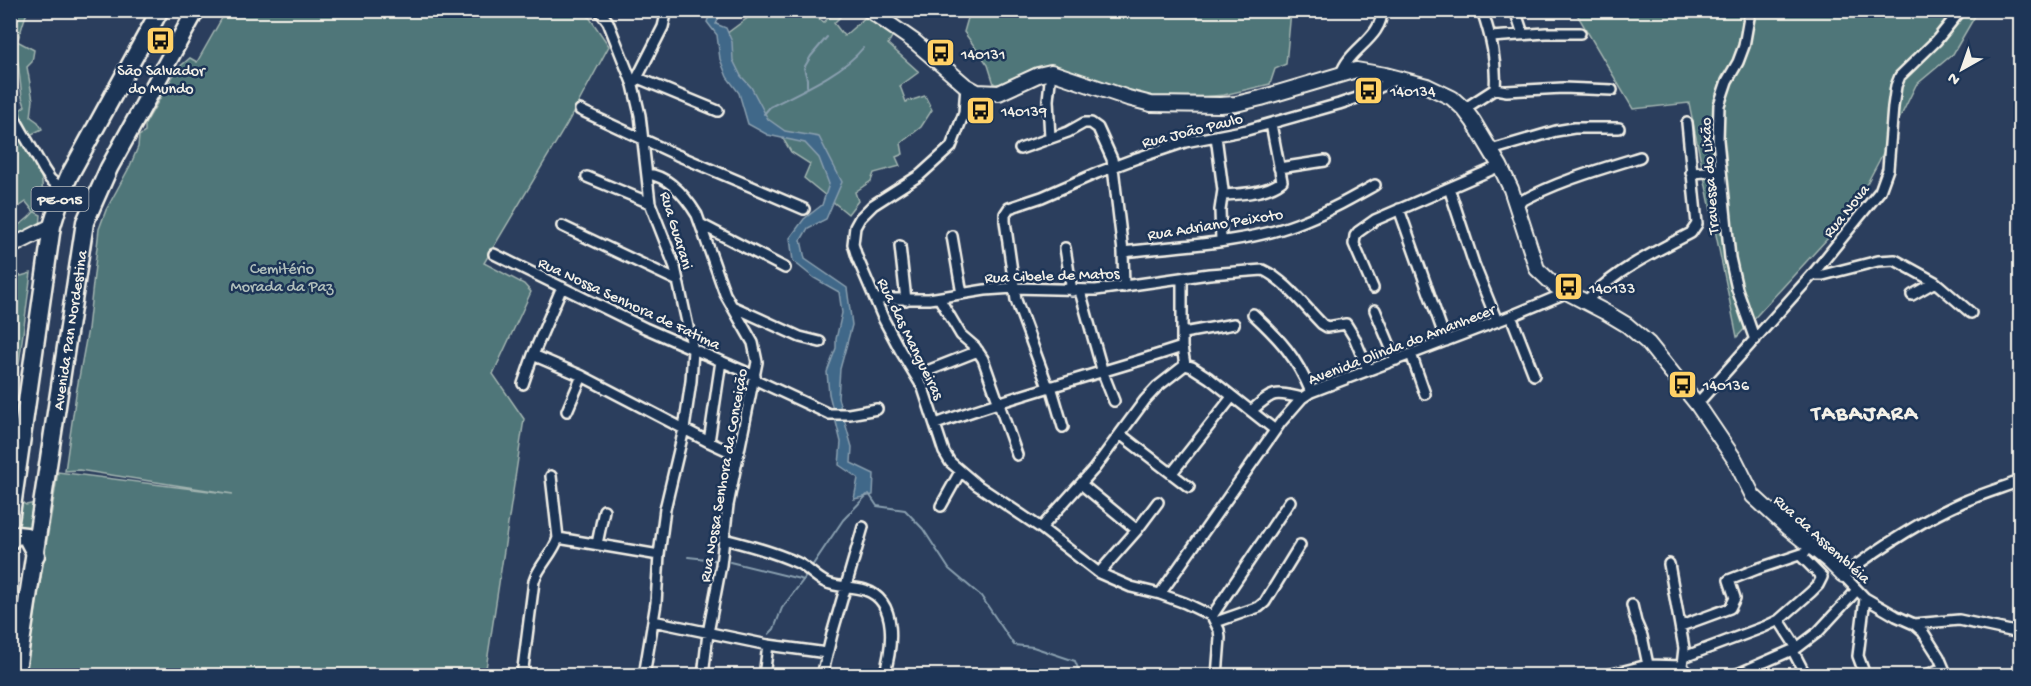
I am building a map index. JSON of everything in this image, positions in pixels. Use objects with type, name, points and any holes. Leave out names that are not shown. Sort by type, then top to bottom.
[{"type":"highway","name":"Avenida Pan Nordestina","points":[[10,521],[52,226],[63,190],[160,10]]},
{"type":"highway","name":"Avenida Pan Nordestina","points":[[16,675],[36,555],[77,269],[88,212],[109,168],[196,10]]},
{"type":"highway","points":[[14,488],[21,502],[26,505],[37,503],[44,497]]},
{"type":"highway","points":[[10,541],[16,535],[26,536],[36,555]]},
{"type":"street","name":"Rua Guarani","points":[[599,10],[608,22],[635,81],[650,203],[671,254],[693,350],[684,429],[665,509],[653,621],[644,675]]},
{"type":"street","points":[[668,10],[663,27],[635,81],[718,111]]},
{"type":"street","points":[[1341,74],[1346,61],[1379,27],[1382,10]]},
{"type":"street","points":[[1482,10],[1491,37],[1496,70],[1495,89]]},
{"type":"street","points":[[1515,10],[1523,34]]},
{"type":"street","name":"Rua Nova","points":[[1697,404],[1812,275],[1873,202],[1885,181],[1896,86],[1900,76],[1936,41],[1961,10]]},
{"type":"street","points":[[872,11],[922,46],[966,87],[977,92],[999,93],[1038,75],[1051,72],[1150,104],[1180,106],[1236,104],[1356,70],[1440,92],[1452,98],[1464,109],[1495,89],[1507,91],[1563,88],[1612,90]]},
{"type":"street","name":"Travessa do Lixão","points":[[1750,12],[1744,46],[1727,81],[1719,105],[1718,140],[1730,258],[1737,289],[1755,340]]},
{"type":"street","points":[[1491,37],[1580,33]]},
{"type":"street","points":[[1050,138],[1048,100],[1051,72]]},
{"type":"street","name":"Rua João Paulo","points":[[1014,288],[1005,221],[1005,214],[1010,208],[1159,150],[1271,124],[1360,97],[1396,79]]},
{"type":"street","name":"Rua das Mangueiras","points":[[966,87],[964,113],[951,147],[920,175],[873,205],[860,218],[855,227],[853,244],[889,332],[923,388],[944,452],[960,472],[1041,528],[1099,573],[1131,587],[1160,594],[1214,619]]},
{"type":"street","name":"Rua da Assembléia","points":[[1464,109],[1500,166],[1516,204],[1536,269],[1555,285],[1587,300],[1627,325],[1648,343],[1697,404],[1735,460],[1753,496],[1843,575],[1856,591],[1896,616],[1914,624],[1929,641],[1945,672]]},
{"type":"street","points":[[10,110],[44,170],[50,179],[63,190]]},
{"type":"street","points":[[580,110],[804,209]]},
{"type":"street","points":[[1020,149],[1084,123],[1095,124],[1108,147],[1113,167],[1123,252],[1124,287]]},
{"type":"street","points":[[1587,300],[1608,281],[1637,261],[1695,229],[1697,224],[1686,123]]},
{"type":"street","points":[[1223,195],[1244,194],[1280,183],[1282,178],[1271,124]]},
{"type":"street","points":[[1491,150],[1556,131],[1574,128],[1618,128]]},
{"type":"street","points":[[1216,136],[1223,195],[1220,210],[1221,240]]},
{"type":"street","points":[[1516,204],[1543,189],[1640,157]]},
{"type":"street","points":[[1279,168],[1325,161]]},
{"type":"street","points":[[1373,288],[1356,249],[1354,236],[1364,227],[1399,209],[1500,166]]},
{"type":"street","points":[[1691,173],[1721,171]]},
{"type":"street","name":"Rua Nossa Senhora da Conceição","points":[[647,174],[660,177],[690,203],[702,225],[718,278],[753,343],[757,362],[737,455],[723,539],[722,565],[708,633],[704,675]]},
{"type":"street","points":[[587,177],[650,203]]},
{"type":"street","name":"Rua Adriano Peixoto","points":[[1123,252],[1221,240],[1295,225],[1328,211],[1375,185]]},
{"type":"street","points":[[1449,188],[1474,264],[1497,321]]},
{"type":"street","points":[[1399,209],[1446,341]]},
{"type":"street","points":[[702,225],[785,268]]},
{"type":"street","points":[[10,247],[52,226]]},
{"type":"street","points":[[562,226],[678,280]]},
{"type":"street","points":[[952,236],[962,294]]},
{"type":"street","points":[[900,246],[906,300]]},
{"type":"street","points":[[1065,248],[1076,291],[1114,401]]},
{"type":"street","name":"Rua Nossa Senhora de Fatima","points":[[494,254],[829,414],[849,414],[877,409]]},
{"type":"street","points":[[1812,275],[1823,275],[1878,261],[1895,260],[1935,282],[1971,313]]},
{"type":"street","name":"Rua Cibele de Matos","points":[[875,299],[939,298],[985,290],[1014,288],[1076,291],[1124,287],[1234,271],[1263,270],[1271,274],[1327,327],[1346,324],[1368,370]]},
{"type":"street","points":[[1182,278],[1182,347],[1185,365]]},
{"type":"street","points":[[1912,295],[1935,282]]},
{"type":"street","points":[[523,384],[562,287]]},
{"type":"street","points":[[1014,288],[1063,427]]},
{"type":"street","name":"Avenida Olinda do Amanhecer","points":[[1160,594],[1275,430],[1302,398],[1311,392],[1568,292]]},
{"type":"street","points":[[939,298],[956,329],[983,359],[1017,455]]},
{"type":"street","points":[[732,306],[800,337],[820,342]]},
{"type":"street","points":[[1375,310],[1396,360]]},
{"type":"street","points":[[1253,314],[1290,352],[1300,367],[1311,392]]},
{"type":"street","points":[[1511,316],[1534,375]]},
{"type":"street","points":[[1183,333],[1234,324]]},
{"type":"street","points":[[936,424],[1050,386],[1182,347]]},
{"type":"street","points":[[917,375],[978,351]]},
{"type":"street","points":[[1411,354],[1425,394]]},
{"type":"street","points":[[533,355],[582,376],[737,455]]},
{"type":"street","points":[[709,442],[721,361]]},
{"type":"street","points":[[1185,365],[1204,374],[1275,430]]},
{"type":"street","points":[[1041,528],[1081,484],[1157,387],[1185,365]]},
{"type":"street","points":[[567,411],[582,376]]},
{"type":"street","points":[[1251,411],[1269,395],[1278,393],[1302,398]]},
{"type":"street","points":[[1172,473],[1232,397]]},
{"type":"street","points":[[1120,434],[1189,487]]},
{"type":"street","points":[[941,506],[960,472]]},
{"type":"street","points":[[522,675],[536,576],[558,538],[550,476]]},
{"type":"street","points":[[1843,575],[1920,523],[1964,502],[2020,481]]},
{"type":"street","points":[[1081,484],[1137,530]]},
{"type":"street","points":[[1214,619],[1290,501]]},
{"type":"street","points":[[1099,573],[1158,502]]},
{"type":"street","points":[[597,544],[604,510]]},
{"type":"street","points":[[822,675],[863,527]]},
{"type":"street","points":[[558,538],[659,555]]},
{"type":"street","points":[[723,539],[793,561],[827,583],[870,592],[886,607],[890,628],[890,656],[884,675]]},
{"type":"street","points":[[1214,619],[1259,608],[1300,545]]},
{"type":"street","points":[[1681,626],[1730,608],[1735,598],[1729,580],[1757,568],[1815,550]]},
{"type":"street","points":[[1604,675],[1648,665],[1683,661],[1779,620],[1820,581],[1819,573],[1800,555]]},
{"type":"street","points":[[1670,564],[1681,626],[1683,661],[1690,675]]},
{"type":"street","points":[[1733,675],[1795,649],[1828,622],[1856,591]]},
{"type":"street","points":[[1864,675],[1858,657],[1865,598]]},
{"type":"street","points":[[1632,604],[1648,665]]},
{"type":"street","points":[[1214,619],[1219,630],[1221,647],[1217,675]]},
{"type":"street","points":[[1779,620],[1806,675]]},
{"type":"street","points":[[1914,624],[1959,620],[2020,633]]},
{"type":"street","points":[[653,621],[768,645],[827,653]]},
{"type":"street","points":[[764,675],[768,645]]},
{"type":"street","points":[[1925,675],[1945,672]]},
{"type":"green space","points":[[10,11],[28,11],[17,41],[34,50],[32,62],[27,67],[33,100],[31,117],[42,129],[30,135],[22,121],[20,110],[25,106],[18,63],[11,43]]},
{"type":"green space","name":"Cemitério Morada da Paz","points":[[226,11],[585,11],[609,46],[567,124],[484,263],[524,284],[531,292],[493,374],[524,419],[485,675],[25,676],[58,472],[233,494],[79,470],[65,471],[88,329],[99,229],[106,210],[130,166],[138,147],[139,136],[145,132],[145,124],[177,69],[190,58],[197,62]]},
{"type":"green space","points":[[757,11],[806,11],[824,22],[834,13],[840,17],[834,23],[844,36],[868,15],[893,35],[888,44],[919,72],[900,86],[906,102],[925,96],[932,110],[921,127],[901,143],[903,154],[896,157],[900,166],[874,173],[871,181],[855,192],[858,201],[848,214],[804,178],[810,164],[791,152],[776,127],[765,124],[718,40]]},
{"type":"green space","points":[[970,11],[1291,11],[1286,64],[1275,69],[1270,84],[1224,95],[1143,102],[1090,78],[1062,70],[1029,84],[994,84],[988,65],[964,32]]},
{"type":"green space","points":[[1575,11],[1978,11],[1953,54],[1916,85],[1851,213],[1737,337],[1689,103],[1633,109]]},
{"type":"green space","points":[[10,109],[36,160],[42,187],[41,200],[35,212],[41,215],[40,229],[11,244],[11,227],[20,224],[34,212],[26,202],[16,209],[11,201]]},
{"type":"green space","points":[[31,273],[11,424],[11,278],[15,274],[21,276]]},
{"type":"green space","points":[[21,502],[26,505],[36,503],[36,555],[16,535],[11,521]]},
{"type":"water","points":[[711,11],[722,11],[716,24],[726,28],[732,42],[733,60],[768,119],[785,131],[819,137],[842,182],[826,219],[808,228],[801,240],[805,259],[847,288],[852,325],[840,369],[838,398],[852,447],[851,463],[874,474],[873,495],[854,499],[858,478],[839,465],[841,442],[829,394],[827,372],[836,348],[842,313],[839,292],[814,278],[793,261],[790,238],[804,219],[822,205],[829,184],[819,158],[805,143],[768,135],[748,124],[739,93],[727,77],[720,59],[717,35],[707,22]]},
{"type":"waterway","points":[[807,86],[804,68],[827,37]]},
{"type":"waterway","points":[[764,114],[770,107],[832,74],[863,48]]},
{"type":"waterway","points":[[869,494],[877,506],[905,510],[923,529],[949,569],[981,596],[1014,645],[1033,647],[1075,661],[1081,676]]},
{"type":"waterway","points":[[812,566],[843,520],[867,495]]},
{"type":"waterway","points":[[688,557],[716,560]]},
{"type":"waterway","points":[[730,562],[804,580]]},
{"type":"waterway","points":[[769,634],[774,629],[782,608],[807,575]]},
{"type":"place","name":"São Salvador do Mundo","points":[[161,41]]},
{"type":"place","name":"140131","points":[[940,53]]},
{"type":"place","name":"140134","points":[[1369,90]]},
{"type":"place","name":"140139","points":[[980,110]]},
{"type":"place","name":"140133","points":[[1568,287]]},
{"type":"place","name":"140136","points":[[1682,384]]},
{"type":"district","name":"TABAJARA","points":[[1865,411]]}]
